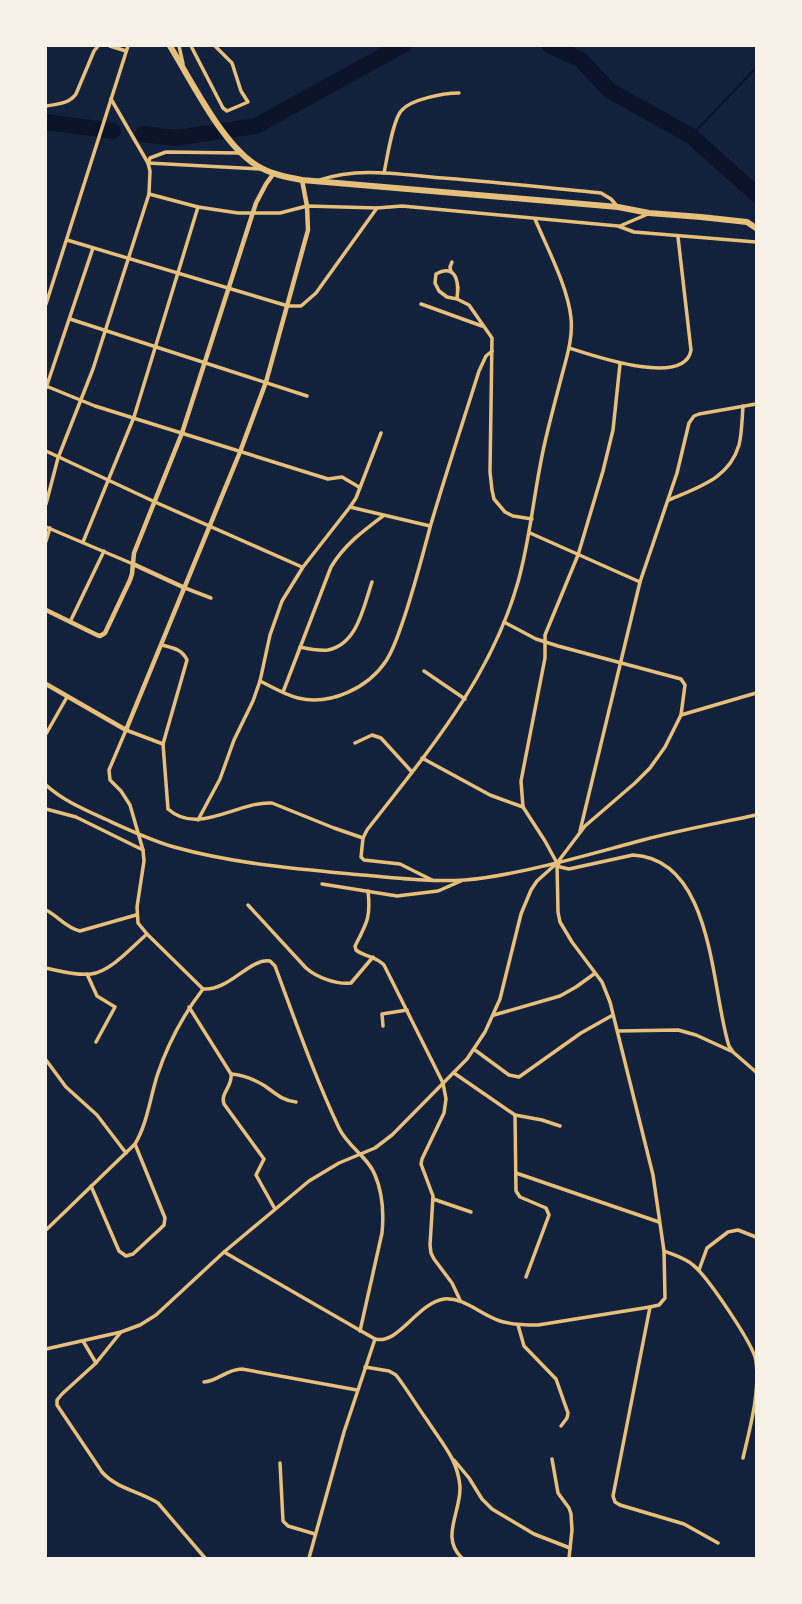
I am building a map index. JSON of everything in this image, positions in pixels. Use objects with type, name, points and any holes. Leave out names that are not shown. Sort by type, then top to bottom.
[{"type":"main road","points":[[170,46],[217,122],[240,153],[264,170],[302,180],[618,207],[649,213],[747,222],[757,228]]},
{"type":"main road","points":[[747,222],[757,218]]},
{"type":"street","points":[[46,107],[73,99],[94,51],[99,46]]},
{"type":"street","points":[[110,46],[126,51]]},
{"type":"street","points":[[46,304],[128,46]]},
{"type":"street","points":[[179,46],[183,66]]},
{"type":"street","points":[[191,46],[227,111],[248,102],[241,91],[232,63],[215,46]]},
{"type":"street","points":[[384,173],[396,123],[402,110],[436,95],[458,93]]},
{"type":"street","points":[[46,504],[58,458],[106,330],[149,194],[148,163],[111,99]]},
{"type":"street","points":[[148,163],[150,158],[166,152],[240,153]]},
{"type":"street","points":[[148,163],[264,170]]},
{"type":"street","points":[[46,610],[97,635],[105,633],[130,580],[137,546],[182,433],[253,214],[274,173]]},
{"type":"street","points":[[316,181],[340,174],[384,173],[601,193],[618,207]]},
{"type":"street","points":[[302,180],[308,230],[266,382],[162,645],[109,769],[110,780],[130,805],[143,850],[136,915],[138,923],[203,989],[215,989],[265,960],[275,966],[340,1129],[376,1175],[384,1218],[360,1331]]},
{"type":"street","points":[[149,194],[198,207],[238,213],[280,213],[307,206],[402,206],[618,226],[634,232],[757,242]]},
{"type":"street","points":[[83,542],[134,417],[198,207]]},
{"type":"street","points":[[67,240],[288,306],[301,306],[316,293],[377,208]]},
{"type":"street","points":[[618,226],[649,213]]},
{"type":"street","points":[[432,880],[400,864],[364,860],[361,857],[363,838],[465,699],[487,660],[517,584],[530,533],[544,449],[569,348],[571,327],[569,304],[536,219]]},
{"type":"street","points":[[569,348],[620,364],[659,367],[674,366],[686,361],[691,350],[678,236]]},
{"type":"street","points":[[93,248],[46,387],[81,401],[328,479],[342,477],[360,488]]},
{"type":"street","points":[[452,262],[450,267],[458,287],[457,299]]},
{"type":"street","points":[[451,272],[444,270],[436,274],[435,283],[439,291],[473,309],[492,338],[490,472],[494,499],[505,512],[532,519]]},
{"type":"street","points":[[421,304],[484,327]]},
{"type":"street","points":[[71,319],[307,396]]},
{"type":"street","points":[[260,681],[296,698],[325,700],[356,688],[380,669],[391,653],[398,635],[479,371],[486,356],[492,351]]},
{"type":"street","points":[[620,364],[613,430],[579,555],[547,628],[545,659],[523,766],[523,807],[560,867],[569,869],[633,855],[650,858],[677,875],[687,889],[705,928],[727,1040],[733,1052]]},
{"type":"street","points":[[579,832],[640,582],[677,473],[691,420],[699,414],[757,404]]},
{"type":"street","points":[[667,501],[716,478],[726,469],[739,445],[743,407]]},
{"type":"street","points":[[198,820],[220,779],[234,740],[253,701],[274,620],[288,589],[350,508],[381,433]]},
{"type":"street","points":[[46,451],[303,567]]},
{"type":"street","points":[[350,508],[430,527]]},
{"type":"street","points":[[283,692],[326,576],[336,557],[351,540],[383,516]]},
{"type":"street","points":[[46,541],[48,528],[211,598]]},
{"type":"street","points":[[530,533],[640,582]]},
{"type":"street","points":[[70,622],[104,551]]},
{"type":"street","points":[[300,647],[328,650],[345,641],[356,628],[372,582]]},
{"type":"street","points":[[46,1349],[141,1325],[156,1315],[275,1209],[324,1171],[374,1148],[391,1135],[474,1049],[494,1015],[526,900],[537,881],[557,863],[579,832],[594,817],[650,768],[665,747],[681,715],[685,691],[683,681],[545,642],[504,622]]},
{"type":"street","points":[[162,645],[179,649],[187,660],[163,744],[168,809],[179,817],[198,820],[260,802],[272,803],[363,838]]},
{"type":"street","points":[[424,671],[465,699]]},
{"type":"street","points":[[46,684],[126,730],[163,744]]},
{"type":"street","points":[[681,715],[757,693]]},
{"type":"street","points":[[46,734],[67,696]]},
{"type":"street","points":[[355,743],[372,735],[381,737],[412,772]]},
{"type":"street","points":[[422,758],[490,795],[523,807]]},
{"type":"street","points":[[46,785],[82,808],[170,846],[252,864],[432,880],[484,878],[757,815]]},
{"type":"street","points":[[46,809],[76,817],[143,850]]},
{"type":"street","points":[[224,1252],[360,1331],[381,1340],[393,1335],[424,1307],[451,1299],[499,1321],[538,1325],[650,1307],[659,1305],[665,1298],[664,1251],[651,1166],[618,1031],[607,993],[560,922],[557,863]]},
{"type":"street","points":[[322,884],[397,896],[438,891],[463,880]]},
{"type":"street","points":[[368,891],[370,910],[355,948],[359,953],[373,957],[384,965],[443,1083],[446,1099],[444,1113],[421,1164],[433,1199],[431,1253],[452,1283],[460,1301]]},
{"type":"street","points":[[248,905],[314,974],[346,984],[354,981],[373,957]]},
{"type":"street","points":[[46,910],[73,929],[80,930],[136,915]]},
{"type":"street","points":[[46,968],[87,974],[104,970],[146,934]]},
{"type":"street","points":[[494,1015],[560,996],[595,973]]},
{"type":"street","points":[[87,974],[96,996],[115,1007],[96,1042]]},
{"type":"street","points":[[46,1230],[135,1144],[143,1127],[161,1066],[189,1007],[203,989]]},
{"type":"street","points":[[189,1007],[231,1074],[230,1084],[222,1100],[230,1115],[264,1158],[256,1175],[275,1209]]},
{"type":"street","points":[[383,1026],[383,1014],[407,1010]]},
{"type":"street","points":[[474,1049],[509,1075],[519,1077],[581,1033],[613,1015]]},
{"type":"street","points":[[618,1031],[678,1030],[696,1035],[733,1052],[757,1072]]},
{"type":"street","points":[[46,1060],[66,1087],[97,1115],[127,1153]]},
{"type":"street","points":[[453,1073],[515,1115],[560,1126]]},
{"type":"street","points":[[231,1074],[245,1075],[278,1097],[296,1102]]},
{"type":"street","points":[[515,1115],[516,1191],[520,1196],[546,1208],[549,1215],[526,1277]]},
{"type":"street","points":[[91,1186],[119,1251],[126,1256],[133,1254],[165,1222],[135,1144]]},
{"type":"street","points":[[516,1172],[660,1222]]},
{"type":"street","points":[[433,1199],[471,1212]]},
{"type":"street","points":[[699,1270],[707,1248],[728,1232],[738,1230],[757,1237]]},
{"type":"street","points":[[664,1251],[682,1258],[699,1270],[722,1301],[754,1355],[756,1402],[743,1458]]},
{"type":"street","points":[[650,1307],[613,1496],[620,1506],[684,1524],[718,1543]]},
{"type":"street","points":[[518,1325],[524,1346],[556,1379],[559,1386],[568,1413],[561,1426]]},
{"type":"street","points":[[121,1332],[96,1363],[57,1400],[57,1405],[108,1480],[158,1503],[205,1559]]},
{"type":"street","points":[[309,1559],[357,1390],[375,1339]]},
{"type":"street","points":[[83,1341],[96,1363]]},
{"type":"street","points":[[365,1367],[389,1371],[396,1376],[482,1499],[492,1508],[534,1534],[570,1548]]},
{"type":"street","points":[[204,1382],[227,1371],[242,1369],[357,1390]]},
{"type":"street","points":[[453,1458],[460,1486],[451,1536],[454,1550],[462,1559]]},
{"type":"street","points":[[552,1459],[558,1493],[571,1514],[569,1559]]},
{"type":"street","points":[[279,1463],[283,1521],[288,1526],[315,1534]]},
{"type":"waterway","points":[[143,134],[176,138],[256,126],[403,46]]},
{"type":"waterway","points":[[550,46],[580,59],[609,90],[691,136],[756,194]]},
{"type":"waterway","points":[[691,136],[756,68]]},
{"type":"waterway","points":[[46,122],[113,131]]}]
